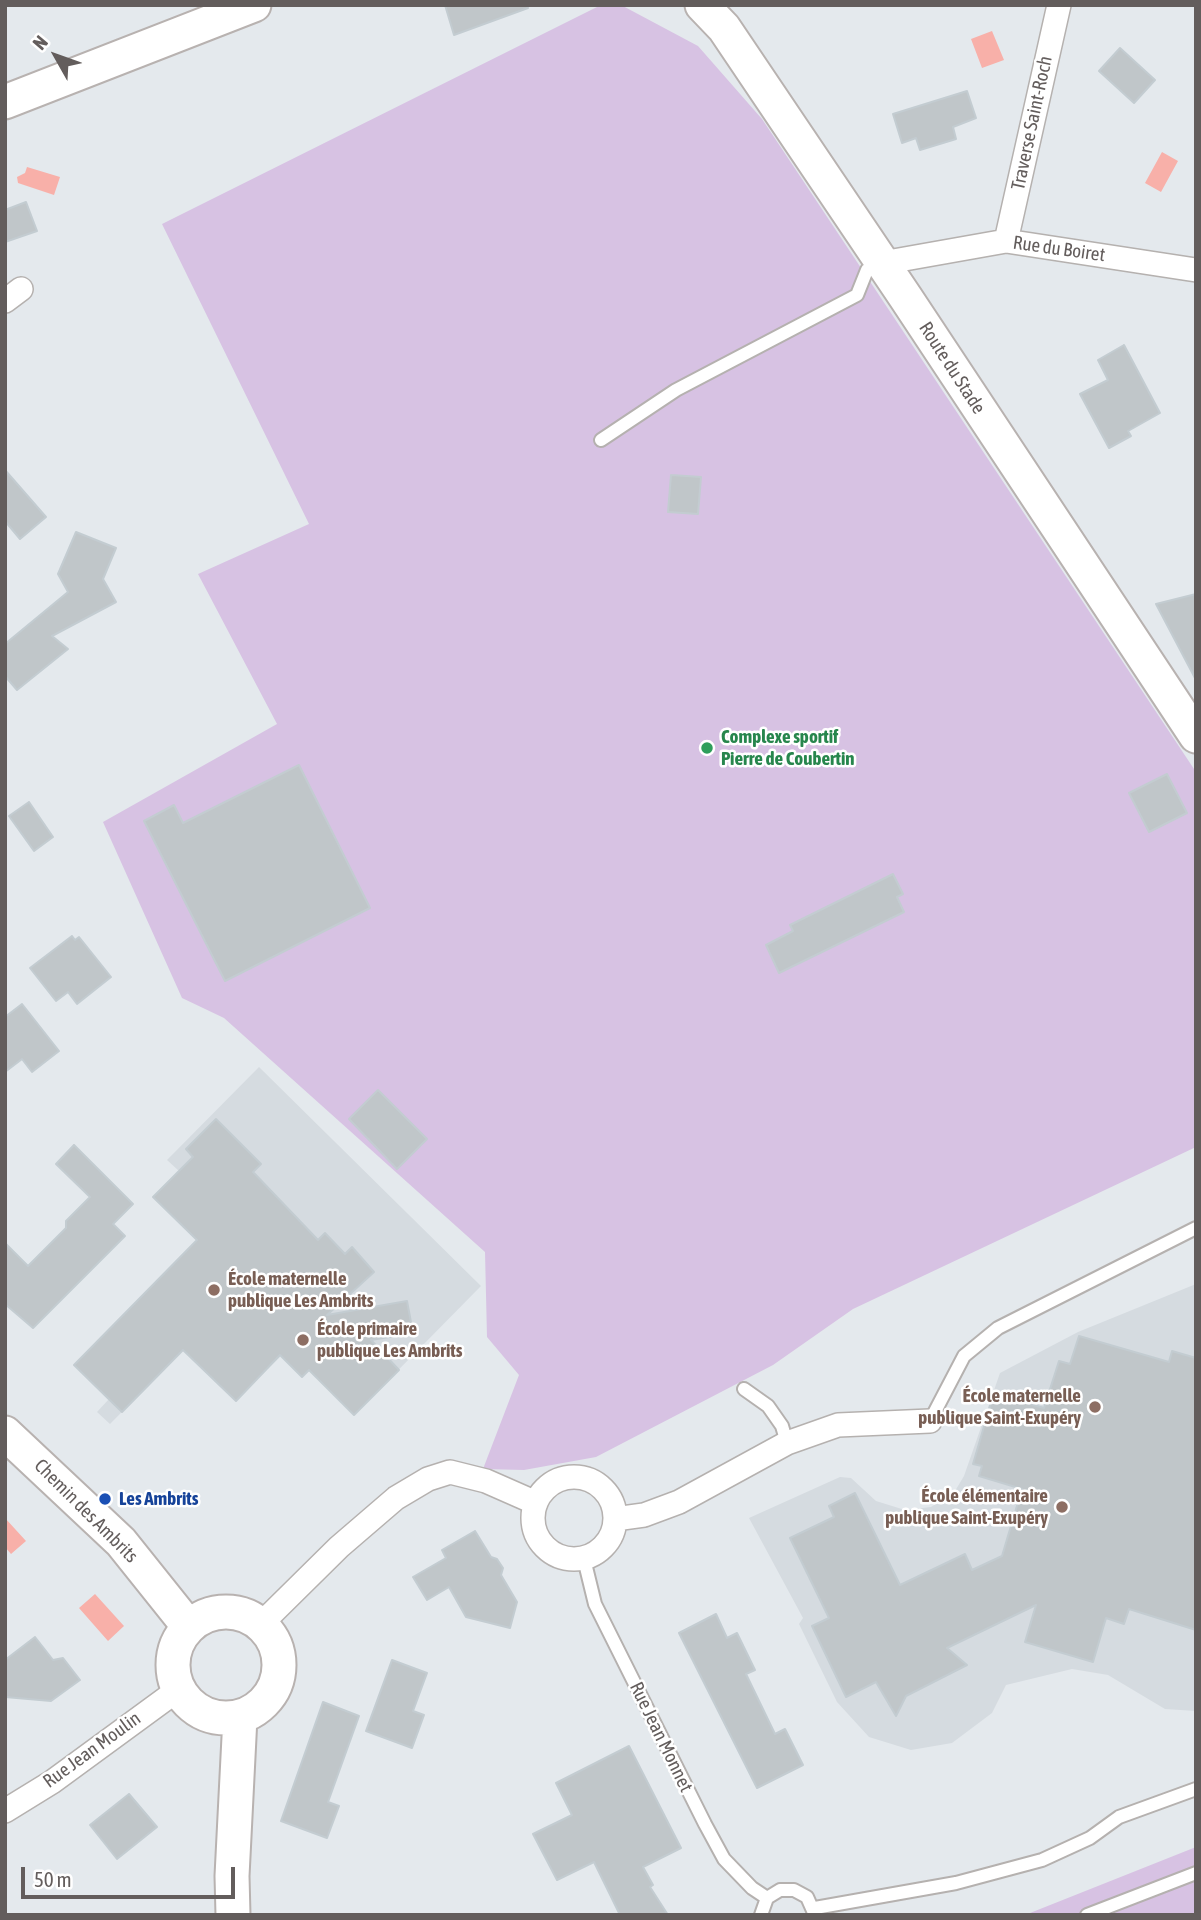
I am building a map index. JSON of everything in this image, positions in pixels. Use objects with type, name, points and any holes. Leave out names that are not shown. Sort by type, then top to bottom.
[{"type":"main road","points":[[5,102],[254,5]]},
{"type":"main road","name":"Route du Stade","points":[[702,5],[723,28],[882,263],[1196,736]]},
{"type":"main road","name":"Chemin des Ambrits","points":[[5,1433],[121,1542],[189,1627]]},
{"type":"main road","points":[[217,1613],[247,1616],[260,1625],[271,1637],[278,1653],[279,1670],[275,1686],[265,1701],[240,1717],[219,1718],[203,1713],[189,1703],[179,1689],[173,1667],[177,1645],[189,1627],[217,1613]]},
{"type":"main road","points":[[233,1915],[232,1876],[240,1717]]},
{"type":"street","name":"Traverse Saint-Roch","points":[[1006,241],[1059,5]]},
{"type":"street","name":"Rue du Boiret","points":[[882,263],[1006,241],[1196,270]]},
{"type":"street","points":[[615,1519],[644,1515],[679,1502],[787,1443],[838,1425],[930,1421]]},
{"type":"street","points":[[260,1625],[339,1547],[396,1498],[428,1479],[450,1472],[461,1474],[536,1503]]},
{"type":"street","points":[[574,1477],[590,1480],[604,1489],[613,1503],[615,1519],[614,1530],[603,1548],[584,1559],[569,1559],[555,1555],[543,1545],[535,1532],[533,1518],[536,1503],[545,1489],[559,1480],[574,1477]]},
{"type":"street","name":"Rue Jean Moulin","points":[[7,1806],[52,1782],[179,1689]]},
{"type":"lane","points":[[601,440],[676,390],[857,295],[867,270],[882,263]]},
{"type":"lane","points":[[930,1421],[964,1356],[998,1328],[1196,1228]]},
{"type":"lane","points":[[744,1389],[768,1406],[782,1426],[787,1443]]},
{"type":"lane","name":"Rue Jean Monnet","points":[[584,1559],[595,1604],[705,1824],[724,1859],[752,1888],[767,1898]]},
{"type":"lane","points":[[761,1915],[767,1898],[780,1891],[794,1890],[807,1897],[815,1912],[956,1883],[1042,1860],[1090,1838],[1119,1817],[1196,1789]]},
{"type":"lane","points":[[1087,1915],[1122,1908],[1196,1873]]},
{"type":"shaded area","name":"Complexe sportif Pierre de Coubertin","points":[[601,5],[621,5],[698,46],[762,119],[1196,772],[1196,1147],[853,1309],[773,1365],[596,1457],[524,1470],[483,1469],[519,1375],[487,1337],[485,1252],[224,1018],[182,998],[103,822],[277,724],[198,574],[309,524],[162,224]]},
{"type":"shaded area","points":[[992,31],[1004,60],[982,68],[971,39]]},
{"type":"shaded area","points":[[1162,152],[1178,161],[1161,192],[1145,183]]},
{"type":"shaded area","points":[[27,167],[60,177],[54,195],[18,183],[17,177],[25,173]]},
{"type":"shaded area","points":[[259,1067],[481,1286],[354,1415],[309,1371],[302,1377],[281,1356],[236,1400],[183,1350],[110,1424],[97,1412],[109,1399],[74,1365],[197,1241],[153,1197],[179,1171],[167,1160]]},
{"type":"shaded area","points":[[1196,1284],[1196,1711],[1165,1709],[1108,1675],[1072,1669],[1006,1685],[992,1713],[952,1743],[911,1750],[869,1737],[837,1702],[799,1624],[803,1618],[749,1518],[840,1477],[851,1478],[876,1501],[905,1510],[931,1507],[955,1491],[964,1476],[1000,1373],[1078,1332]]},
{"type":"shaded area","points":[[5,1518],[26,1541],[11,1554],[5,1547]]},
{"type":"shaded area","points":[[95,1594],[124,1626],[108,1641],[79,1608]]},
{"type":"shaded area","points":[[1196,1847],[1196,1915],[1025,1915]]},
{"type":"building","points":[[445,5],[527,5],[528,8],[454,35]]},
{"type":"building","points":[[1120,48],[1155,80],[1134,103],[1099,71]]},
{"type":"building","points":[[967,91],[976,118],[953,127],[956,139],[920,150],[916,138],[902,143],[893,114]]},
{"type":"building","points":[[26,202],[37,231],[5,242],[5,210]]},
{"type":"building","points":[[1124,345],[1160,413],[1128,431],[1131,436],[1109,448],[1080,394],[1108,380],[1098,360]]},
{"type":"building","points":[[5,470],[46,517],[20,539],[5,521]]},
{"type":"building","points":[[671,475],[701,477],[698,514],[668,512]]},
{"type":"building","points":[[76,532],[116,548],[103,579],[116,602],[52,636],[68,649],[17,690],[5,676],[5,644],[68,592],[58,574]]},
{"type":"building","points":[[1196,594],[1196,680],[1156,604]]},
{"type":"building","points":[[299,765],[370,908],[225,981],[144,821],[174,805],[183,823]]},
{"type":"building","points":[[1167,774],[1187,813],[1149,832],[1129,793]]},
{"type":"building","points":[[29,802],[53,837],[34,851],[9,816]]},
{"type":"building","points":[[893,874],[903,894],[897,897],[904,912],[779,973],[766,945],[793,931],[790,925]]},
{"type":"building","points":[[72,936],[75,940],[79,937],[111,977],[77,1004],[68,992],[56,1001],[30,968]]},
{"type":"building","points":[[22,1004],[59,1051],[32,1072],[22,1059],[5,1072],[5,1017]]},
{"type":"building","points":[[378,1090],[427,1139],[397,1169],[349,1119]]},
{"type":"building","points":[[216,1119],[261,1164],[253,1172],[318,1240],[325,1233],[345,1254],[352,1247],[374,1272],[327,1315],[407,1301],[413,1333],[371,1340],[399,1370],[354,1415],[309,1370],[302,1377],[280,1355],[236,1401],[183,1350],[122,1412],[74,1365],[197,1240],[153,1197],[193,1157],[186,1149]]},
{"type":"building","points":[[74,1145],[133,1204],[113,1224],[125,1236],[33,1328],[5,1304],[5,1243],[28,1266],[66,1228],[66,1221],[90,1197],[56,1164]]},
{"type":"building","points":[[1079,1336],[1169,1362],[1172,1351],[1196,1358],[1196,1630],[1129,1609],[1124,1624],[1106,1618],[1093,1662],[1025,1642],[1036,1605],[947,1648],[967,1665],[906,1696],[896,1716],[876,1682],[846,1697],[812,1626],[829,1618],[790,1538],[834,1517],[829,1506],[855,1493],[900,1585],[965,1554],[972,1570],[1002,1556],[1022,1489],[979,1476],[982,1466],[973,1464],[992,1399],[1001,1402],[1003,1396],[1044,1408],[1059,1361],[1070,1364]]},
{"type":"building","points":[[475,1531],[491,1557],[497,1559],[503,1568],[501,1575],[517,1602],[510,1628],[466,1617],[449,1587],[427,1600],[413,1577],[446,1558],[442,1550]]},
{"type":"building","points":[[716,1614],[727,1638],[737,1633],[755,1670],[746,1674],[775,1734],[785,1729],[803,1765],[757,1788],[679,1633]]},
{"type":"building","points":[[35,1637],[53,1660],[63,1658],[80,1680],[51,1701],[5,1697],[5,1660]]},
{"type":"building","points":[[392,1660],[427,1673],[413,1711],[424,1715],[412,1748],[366,1731]]},
{"type":"building","points":[[323,1702],[359,1716],[328,1802],[339,1806],[327,1838],[281,1821]]},
{"type":"building","points":[[629,1746],[681,1848],[643,1867],[653,1885],[650,1887],[668,1915],[620,1915],[594,1862],[557,1880],[533,1834],[572,1815],[556,1783]]},
{"type":"building","points":[[129,1794],[157,1827],[117,1859],[90,1825]]},
{"type":"place","name":"Complexe sportif Pierre de Coubertin","points":[[707,748]]},
{"type":"place","name":"École maternelle publique Les Ambrits","points":[[214,1290]]},
{"type":"place","name":"École primaire publique Les Ambrits","points":[[303,1340]]},
{"type":"place","name":"École maternelle publique Saint-Exupéry","points":[[1095,1407]]},
{"type":"place","name":"Les Ambrits","points":[[105,1499]]},
{"type":"place","name":"École élémentaire publique Saint-Exupéry","points":[[1062,1507]]}]
